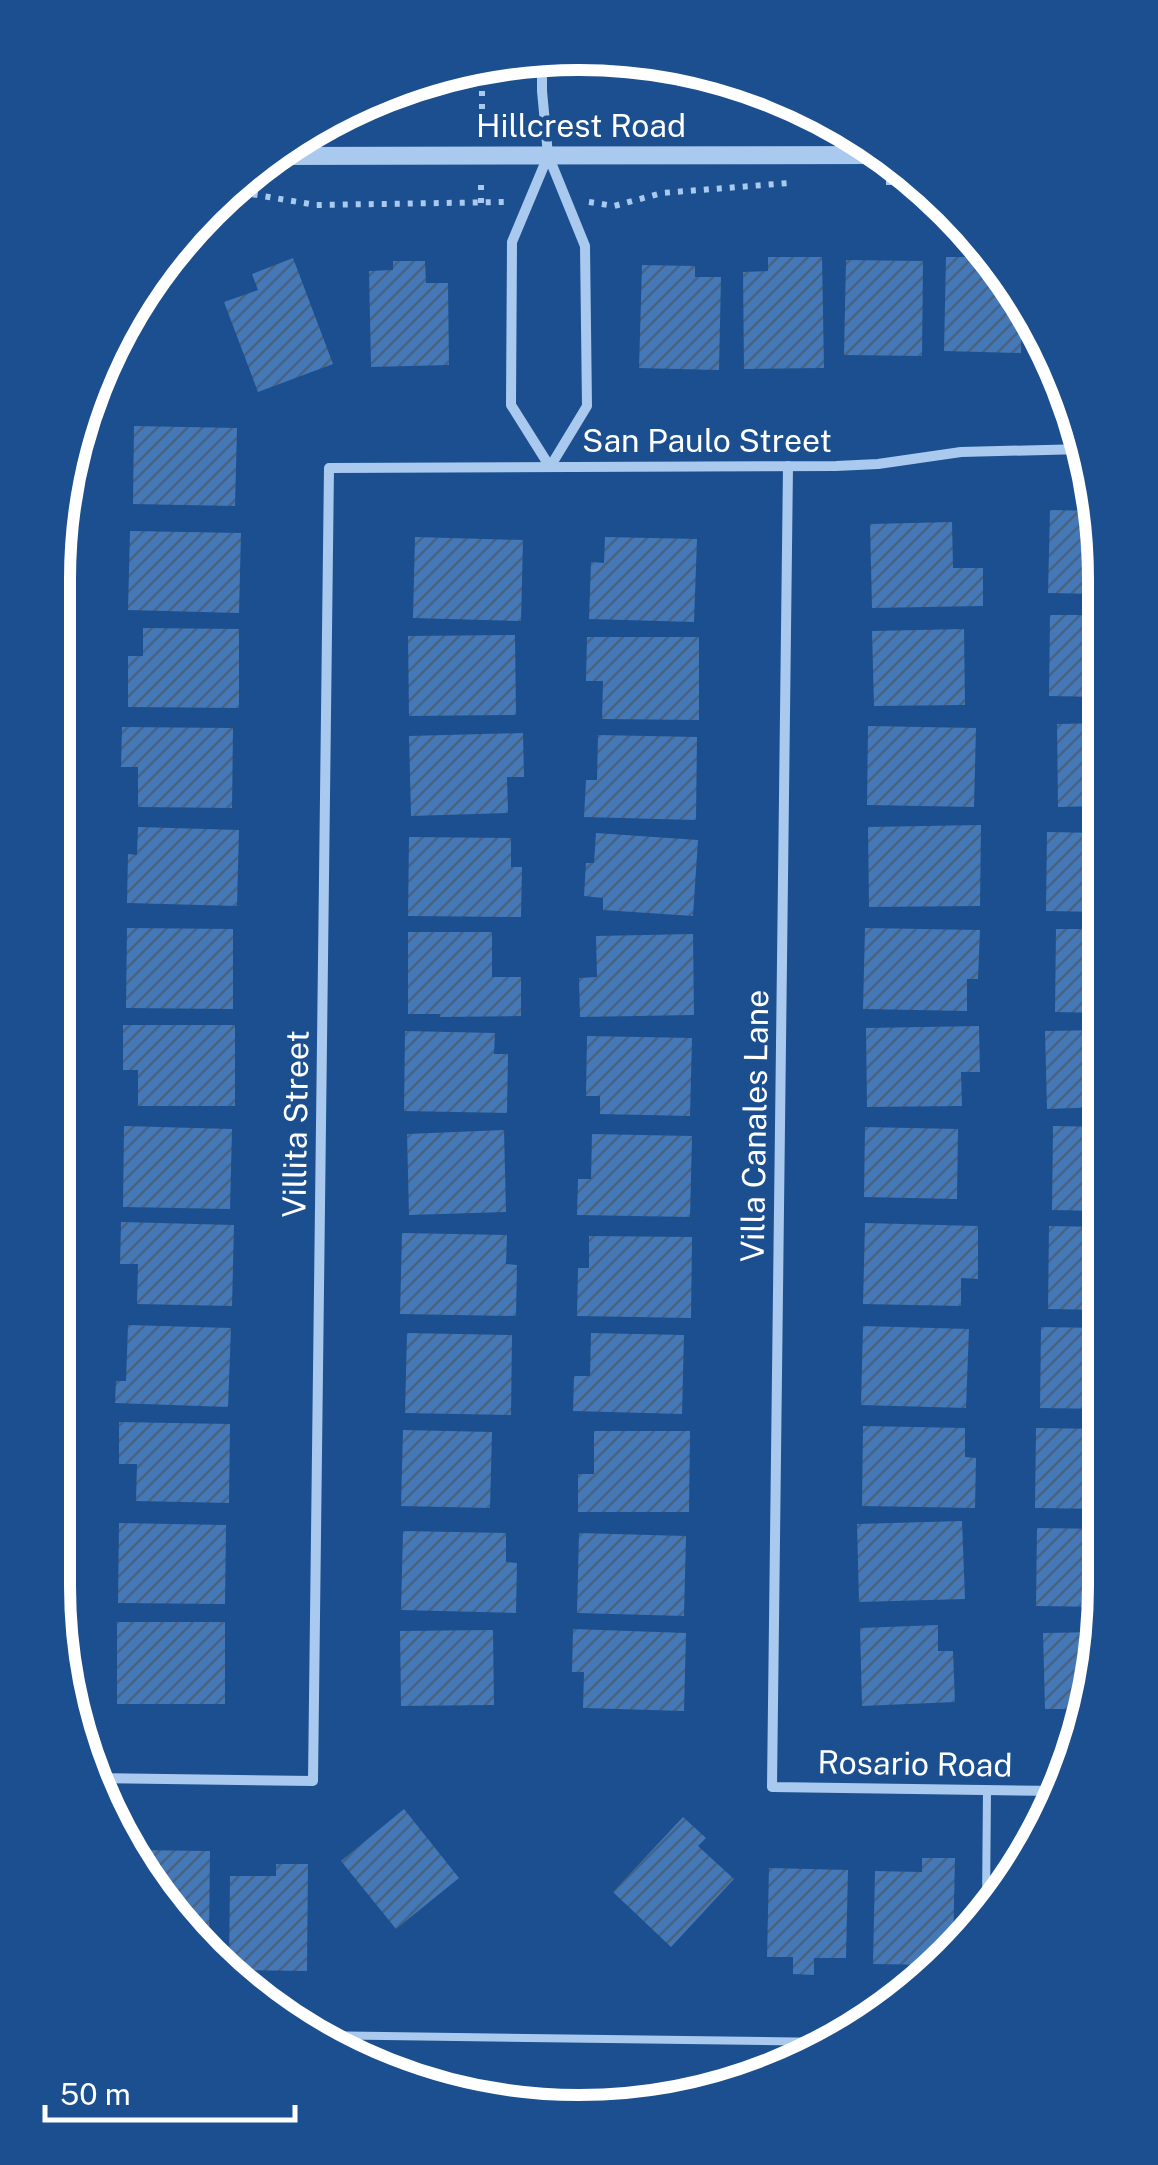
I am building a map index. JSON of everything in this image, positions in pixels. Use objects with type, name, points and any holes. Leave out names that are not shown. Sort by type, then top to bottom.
[{"type":"street","points":[[542,71],[548,155],[585,246],[587,406],[550,467],[511,406],[512,242],[548,155]]},
{"type":"street","name":"Hillcrest Road","points":[[296,156],[859,154]]},
{"type":"street","name":"San Paulo Street","points":[[329,468],[878,464],[961,452],[1071,449]]},
{"type":"street","name":"Villa Canales Lane","points":[[772,1787],[788,466]]},
{"type":"street","name":"Villita Street","points":[[108,1778],[313,1781],[329,468]]},
{"type":"street","name":"Rosario Road","points":[[772,1787],[1045,1790]]},
{"type":"lane","points":[[986,1892],[987,1790]]},
{"type":"lane","points":[[340,2035],[806,2042]]},
{"type":"building","points":[[969,252],[1020,324],[1021,353],[944,351],[946,257],[969,257]]},
{"type":"building","points":[[768,257],[822,257],[824,368],[744,369],[743,272],[768,271]]},
{"type":"building","points":[[293,258],[333,364],[258,392],[224,302],[258,290],[252,274]]},
{"type":"building","points":[[846,260],[923,261],[922,356],[844,355]]},
{"type":"building","points":[[393,261],[425,261],[426,283],[448,283],[449,365],[371,367],[369,271],[393,270]]},
{"type":"building","points":[[642,265],[695,266],[695,277],[721,277],[719,370],[639,368]]},
{"type":"building","points":[[134,426],[237,428],[235,506],[133,504]]},
{"type":"building","points":[[1050,510],[1084,511],[1088,594],[1048,593]]},
{"type":"building","points":[[952,522],[953,568],[983,568],[983,606],[872,608],[870,524]]},
{"type":"building","points":[[130,531],[241,533],[239,613],[128,610]]},
{"type":"building","points":[[415,537],[523,540],[521,621],[413,618]]},
{"type":"building","points":[[605,537],[697,539],[694,622],[589,619],[591,562],[604,563]]},
{"type":"building","points":[[1050,615],[1088,615],[1088,697],[1049,696]]},
{"type":"building","points":[[143,628],[239,629],[239,708],[128,707],[128,656],[143,656]]},
{"type":"building","points":[[964,629],[965,705],[874,706],[872,631]]},
{"type":"building","points":[[515,635],[516,715],[409,716],[408,636]]},
{"type":"building","points":[[587,637],[699,637],[699,720],[602,719],[603,681],[586,681]]},
{"type":"building","points":[[1088,723],[1088,806],[1058,807],[1057,724]]},
{"type":"building","points":[[868,726],[976,728],[974,807],[867,805]]},
{"type":"building","points":[[122,727],[233,728],[232,808],[138,807],[138,767],[121,767]]},
{"type":"building","points":[[523,733],[524,777],[507,777],[508,813],[411,816],[409,736]]},
{"type":"building","points":[[598,735],[697,737],[696,820],[584,817],[586,780],[597,780]]},
{"type":"building","points":[[981,825],[980,906],[869,907],[868,827]]},
{"type":"building","points":[[138,827],[239,830],[237,906],[127,903],[128,854],[137,855]]},
{"type":"building","points":[[1047,832],[1088,833],[1088,912],[1046,911]]},
{"type":"building","points":[[596,833],[698,840],[693,916],[603,910],[603,898],[584,896],[586,863],[594,863]]},
{"type":"building","points":[[409,837],[511,838],[511,867],[522,867],[521,917],[408,916]]},
{"type":"building","points":[[127,928],[233,929],[233,1009],[126,1008]]},
{"type":"building","points":[[865,928],[980,930],[978,979],[967,979],[967,1011],[863,1009]]},
{"type":"building","points":[[1056,929],[1088,929],[1088,1013],[1055,1012]]},
{"type":"building","points":[[408,932],[492,932],[492,977],[521,977],[521,1016],[408,1014]]},
{"type":"building","points":[[693,934],[694,1015],[580,1017],[579,978],[597,977],[596,936]]},
{"type":"building","points":[[123,1025],[235,1025],[235,1106],[138,1106],[138,1070],[123,1070]]},
{"type":"building","points":[[979,1026],[980,1072],[961,1072],[962,1106],[867,1107],[866,1028]]},
{"type":"building","points":[[1088,1030],[1088,1108],[1047,1109],[1045,1031]]},
{"type":"building","points":[[405,1031],[495,1033],[494,1054],[508,1054],[507,1113],[404,1111]]},
{"type":"building","points":[[587,1036],[692,1038],[690,1116],[600,1114],[600,1096],[586,1096]]},
{"type":"building","points":[[124,1126],[232,1129],[230,1209],[123,1207]]},
{"type":"building","points":[[1053,1126],[1088,1127],[1088,1211],[1052,1210]]},
{"type":"building","points":[[865,1127],[958,1129],[957,1199],[864,1197]]},
{"type":"building","points":[[504,1130],[506,1212],[409,1215],[407,1134]]},
{"type":"building","points":[[592,1134],[692,1136],[690,1217],[577,1215],[578,1179],[591,1179]]},
{"type":"building","points":[[121,1222],[234,1225],[232,1306],[137,1304],[138,1264],[120,1264]]},
{"type":"building","points":[[865,1223],[978,1226],[978,1279],[961,1278],[961,1306],[863,1304]]},
{"type":"building","points":[[1049,1226],[1088,1227],[1088,1310],[1048,1309]]},
{"type":"building","points":[[402,1233],[507,1235],[506,1264],[517,1265],[516,1316],[400,1314]]},
{"type":"building","points":[[589,1236],[692,1237],[691,1318],[577,1316],[578,1268],[589,1268]]},
{"type":"building","points":[[128,1325],[231,1328],[228,1407],[115,1403],[116,1381],[126,1381]]},
{"type":"building","points":[[863,1326],[969,1329],[966,1408],[861,1405]]},
{"type":"building","points":[[1041,1327],[1088,1328],[1088,1409],[1040,1408]]},
{"type":"building","points":[[407,1333],[512,1335],[511,1415],[405,1413]]},
{"type":"building","points":[[591,1333],[684,1335],[682,1414],[573,1411],[574,1376],[590,1376]]},
{"type":"building","points":[[119,1422],[230,1424],[229,1503],[136,1501],[137,1464],[119,1464]]},
{"type":"building","points":[[863,1426],[965,1428],[965,1457],[976,1458],[975,1508],[862,1506]]},
{"type":"building","points":[[1036,1428],[1088,1429],[1088,1509],[1035,1508]]},
{"type":"building","points":[[403,1430],[492,1432],[490,1508],[401,1506]]},
{"type":"building","points":[[594,1431],[690,1431],[689,1512],[578,1512],[578,1474],[594,1474]]},
{"type":"building","points":[[962,1521],[965,1599],[859,1602],[857,1524]]},
{"type":"building","points":[[119,1523],[226,1525],[225,1604],[118,1603]]},
{"type":"building","points":[[1037,1528],[1088,1529],[1087,1607],[1036,1606]]},
{"type":"building","points":[[403,1531],[506,1533],[506,1562],[517,1563],[516,1613],[401,1610]]},
{"type":"building","points":[[579,1533],[686,1536],[684,1616],[577,1613]]},
{"type":"building","points":[[117,1622],[225,1622],[225,1704],[117,1704]]},
{"type":"building","points":[[938,1625],[938,1651],[953,1651],[955,1702],[862,1706],[860,1628]]},
{"type":"building","points":[[573,1629],[686,1633],[684,1711],[583,1708],[584,1672],[572,1672]]},
{"type":"building","points":[[493,1630],[494,1705],[401,1706],[400,1631]]},
{"type":"building","points":[[1086,1632],[1073,1709],[1045,1709],[1043,1633]]},
{"type":"building","points":[[404,1809],[459,1878],[396,1929],[341,1861]]},
{"type":"building","points":[[683,1817],[706,1838],[698,1846],[734,1879],[671,1947],[613,1892]]},
{"type":"building","points":[[144,1850],[210,1851],[209,1936],[175,1896]]},
{"type":"building","points":[[922,1858],[955,1858],[953,1931],[919,1965],[873,1964],[875,1871],[922,1872]]},
{"type":"building","points":[[276,1864],[308,1864],[307,1971],[244,1970],[229,1956],[230,1876],[276,1876]]},
{"type":"building","points":[[769,1868],[848,1870],[846,1958],[814,1958],[814,1975],[793,1974],[793,1957],[767,1957]]}]
